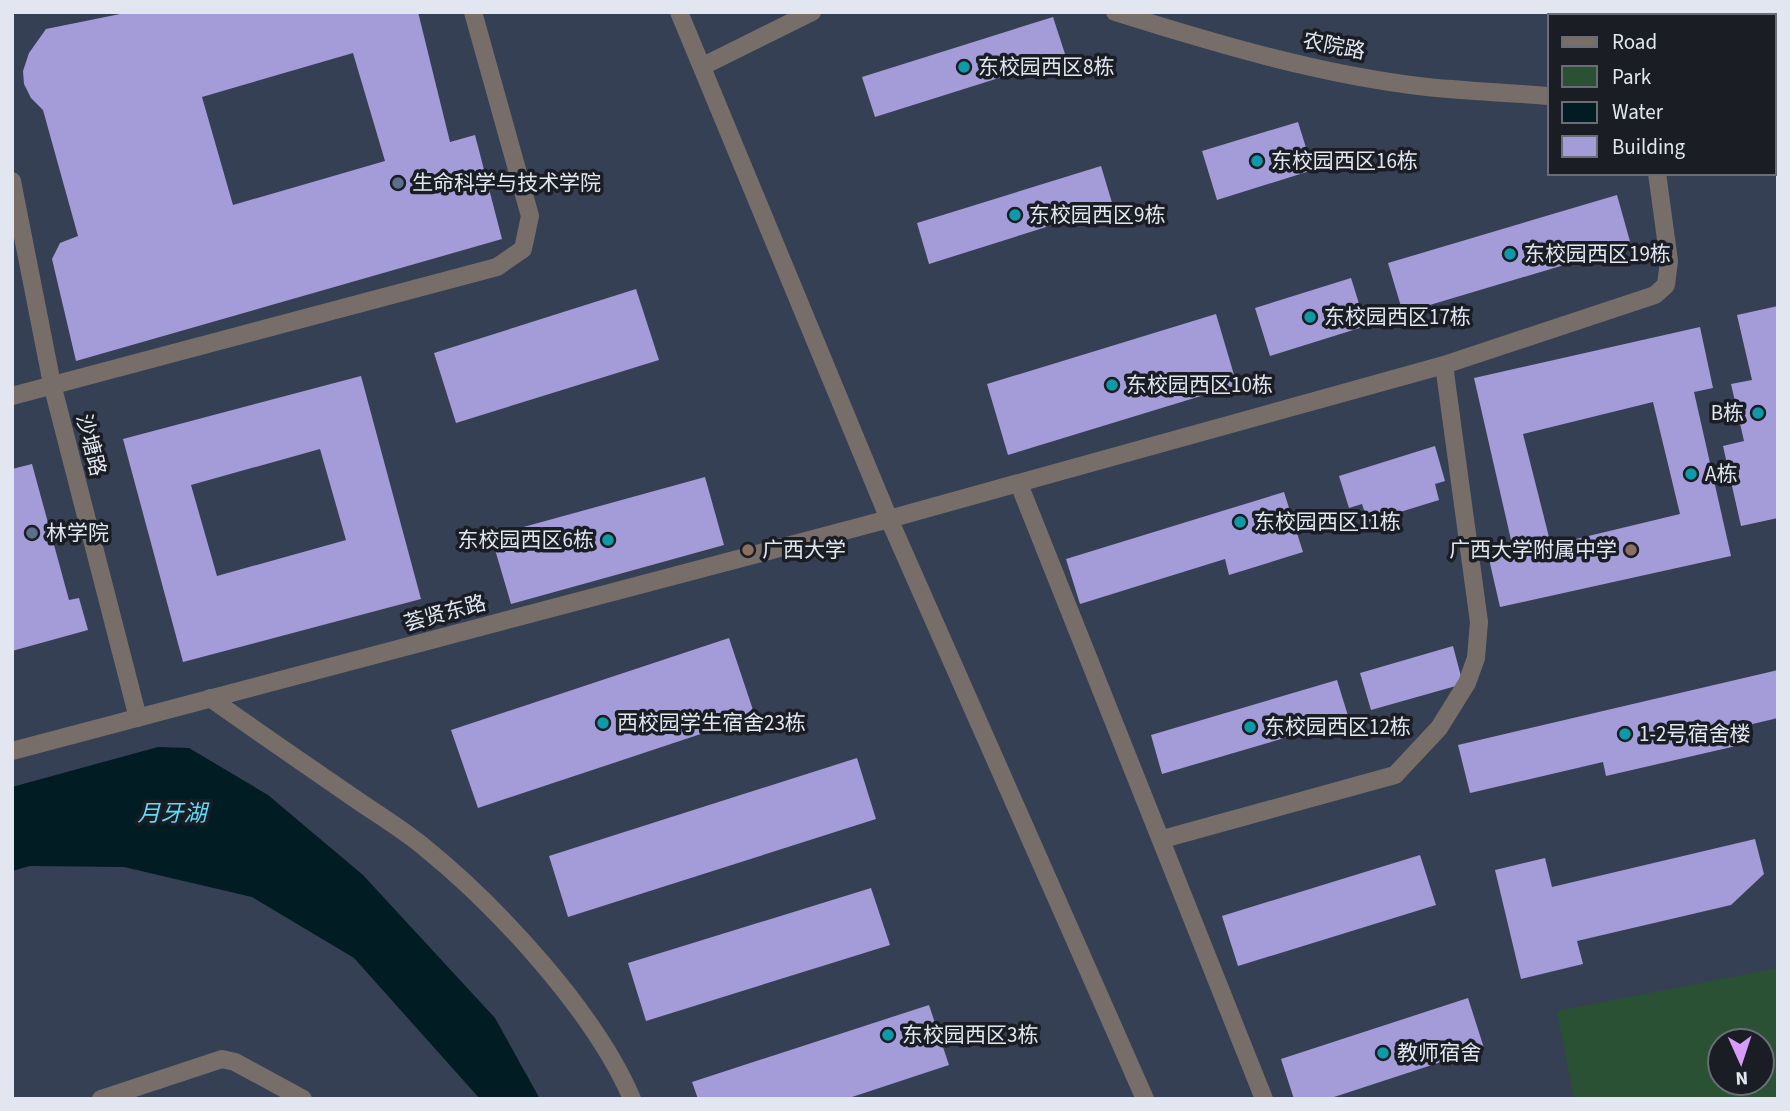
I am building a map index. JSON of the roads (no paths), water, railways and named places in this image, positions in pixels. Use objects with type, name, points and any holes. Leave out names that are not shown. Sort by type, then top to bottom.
[{"type":"street","points":[[12,396],[497,267],[523,249],[530,216],[473,12]]},
{"type":"street","points":[[679,12],[889,519],[1145,1099]]},
{"type":"street","points":[[703,66],[812,12]]},
{"type":"street","name":"农院路","points":[[1115,12],[1201,39],[1307,65],[1426,86],[1548,96]]},
{"type":"street","name":"荟贤东路","points":[[12,751],[1019,484],[1444,365],[1644,299],[1666,285],[1669,261],[1657,175]]},
{"type":"street","name":"沙塘路","points":[[12,181],[52,384],[138,718]]},
{"type":"street","points":[[1163,839],[1395,775],[1439,728],[1453,707],[1476,658],[1479,622],[1444,365]]},
{"type":"street","points":[[1019,484],[1163,839],[1264,1099]]},
{"type":"street","points":[[210,698],[424,846],[479,897],[541,963],[593,1027],[616,1062],[632,1099]]},
{"type":"street","points":[[101,1099],[222,1059],[235,1062],[303,1099]]},
{"type":"water","name":"月牙湖","points":[[158,747],[189,748],[268,795],[363,875],[495,1018],[540,1099],[480,1099],[354,958],[252,897],[124,867],[30,866],[12,871],[12,787]]},
{"type":"place","name":"东校园西区8栋","points":[[964,67]]},
{"type":"place","name":"东校园西区16栋","points":[[1257,161]]},
{"type":"place","name":"生命科学与技术学院","points":[[398,183]]},
{"type":"place","name":"东校园西区9栋","points":[[1015,215]]},
{"type":"place","name":"东校园西区19栋","points":[[1510,254]]},
{"type":"place","name":"东校园西区17栋","points":[[1310,317]]},
{"type":"place","name":"东校园西区10栋","points":[[1112,385]]},
{"type":"place","name":"B栋","points":[[1758,413]]},
{"type":"place","name":"A栋","points":[[1691,474]]},
{"type":"place","name":"东校园西区11栋","points":[[1240,522]]},
{"type":"place","name":"林学院","points":[[32,533]]},
{"type":"place","name":"东校园西区6栋","points":[[608,540]]},
{"type":"place","name":"广西大学","points":[[748,550]]},
{"type":"place","name":"广西大学附属中学","points":[[1631,550]]},
{"type":"place","name":"西校园学生宿舍23栋","points":[[603,723]]},
{"type":"place","name":"东校园西区12栋","points":[[1250,727]]},
{"type":"place","name":"1-2号宿舍楼","points":[[1625,734]]},
{"type":"place","name":"东校园西区3栋","points":[[888,1035]]},
{"type":"place","name":"教师宿舍","points":[[1383,1053]]}]
